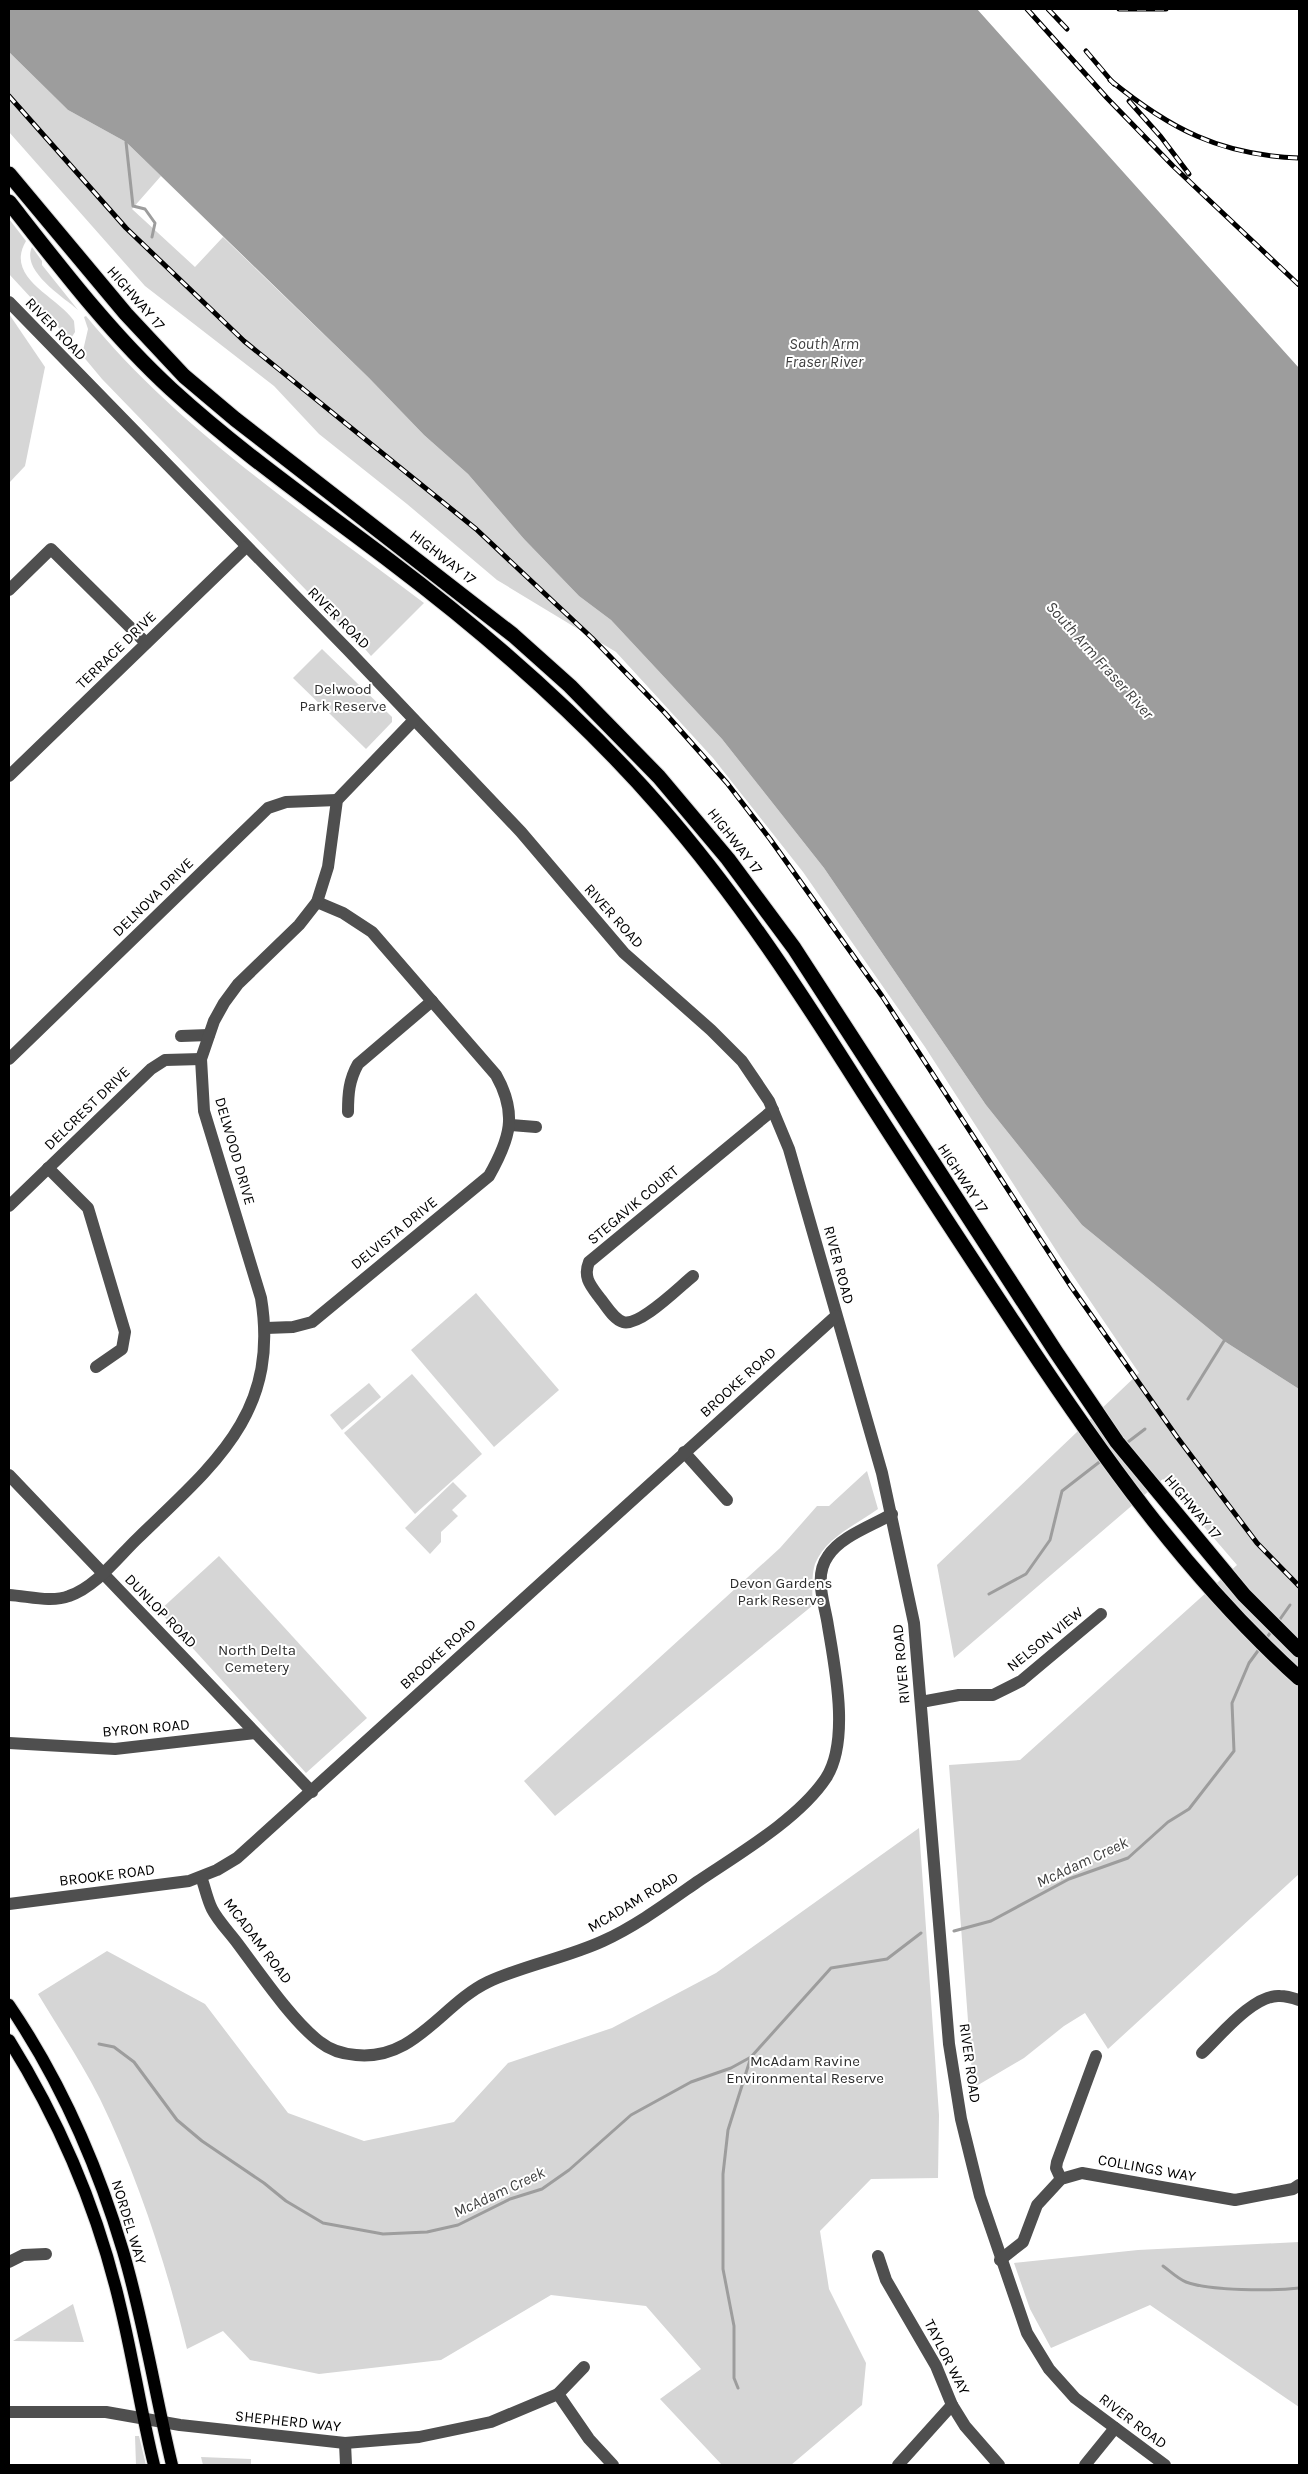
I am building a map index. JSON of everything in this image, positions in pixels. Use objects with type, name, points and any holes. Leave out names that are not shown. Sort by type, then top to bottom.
[{"type":"highway","name":"HIGHWAY 17","points":[[9,174],[126,314],[184,376],[235,419],[453,586],[513,635],[577,693],[659,777],[728,859],[794,948],[1035,1321],[1126,1455],[1244,1595],[1299,1650]]},
{"type":"highway","points":[[13,208],[110,326],[170,389],[221,433],[406,573],[502,650],[598,740],[661,807],[728,891],[798,989],[957,1238],[1116,1471],[1163,1531],[1230,1609],[1299,1678]]},
{"type":"main road","name":"NORDEL WAY","points":[[9,2005],[53,2079],[94,2165],[123,2252],[144,2335],[172,2465]]},
{"type":"main road","name":"NORDEL WAY","points":[[9,2040],[66,2145],[90,2205],[120,2304],[154,2465]]},
{"type":"street","name":"RIVER ROAD","points":[[9,302],[522,832],[624,953],[711,1030],[742,1061],[762,1088],[789,1149],[892,1514],[914,1623],[949,2044],[964,2129],[980,2196],[1000,2260],[1027,2333],[1049,2369],[1075,2398],[1165,2465]]},
{"type":"street","name":"TERRACE DRIVE","points":[[9,776],[246,547]]},
{"type":"street","points":[[9,590],[51,549],[146,643]]},
{"type":"street","points":[[337,800],[414,720]]},
{"type":"street","name":"DELWOOD DRIVE","points":[[9,1595],[54,1599],[68,1597],[80,1591],[102,1573],[229,1446],[252,1404],[260,1379],[266,1328],[261,1298],[204,1111],[201,1059],[209,1035],[224,1003],[238,984],[299,925],[318,902],[328,867],[337,800]]},
{"type":"street","name":"DELNOVA DRIVE","points":[[9,1058],[268,808],[286,802],[337,800]]},
{"type":"street","name":"DELVISTA DRIVE","points":[[266,1328],[293,1327],[312,1322],[489,1176],[502,1153],[511,1125],[508,1102],[496,1074],[372,932],[343,913],[318,902]]},
{"type":"street","points":[[348,1112],[348,1091],[351,1077],[358,1064],[432,1001]]},
{"type":"street","points":[[181,1036],[209,1035]]},
{"type":"street","name":"DELCREST DRIVE","points":[[9,1206],[151,1069],[165,1060],[201,1059]]},
{"type":"street","name":"STEGAVIK COURT","points":[[693,1276],[640,1319],[625,1323],[617,1319],[590,1285],[586,1270],[589,1262],[773,1110]]},
{"type":"street","points":[[511,1125],[536,1127]]},
{"type":"street","points":[[48,1168],[88,1208],[125,1332],[122,1349],[96,1367]]},
{"type":"street","name":"BROOKE ROAD","points":[[9,1904],[179,1883],[201,1877],[237,1858],[836,1316]]},
{"type":"street","points":[[684,1452],[727,1500]]},
{"type":"street","name":"DUNLOP ROAD","points":[[9,1475],[312,1792]]},
{"type":"street","name":"MCADAM ROAD","points":[[201,1877],[212,1909],[259,1972],[310,2033],[327,2046],[352,2054],[383,2053],[408,2044],[469,1994],[488,1982],[612,1936],[666,1904],[752,1845],[804,1804],[828,1776],[834,1759],[838,1723],[831,1644],[821,1588],[821,1572],[827,1557],[836,1547],[892,1514]]},
{"type":"street","name":"NELSON VIEW","points":[[921,1702],[959,1695],[993,1695],[1022,1681],[1100,1614]]},
{"type":"street","name":"BYRON ROAD","points":[[9,1743],[115,1749],[255,1732]]},
{"type":"street","points":[[1202,2053],[1254,2005],[1265,1998],[1279,1995],[1299,2000]]},
{"type":"street","points":[[1000,2260],[1023,2242],[1037,2205],[1062,2179],[1056,2168],[1057,2162],[1096,2056]]},
{"type":"street","name":"COLLINGS WAY","points":[[1062,2179],[1082,2173],[1235,2200],[1293,2189],[1299,2185]]},
{"type":"street","points":[[9,2262],[23,2255],[46,2254]]},
{"type":"street","name":"TAYLOR WAY","points":[[878,2256],[886,2280],[936,2366],[952,2405],[965,2426],[999,2465]]},
{"type":"street","name":"SHEPHERD WAY","points":[[9,2412],[98,2411],[249,2434],[345,2443],[419,2437],[490,2422],[558,2394],[584,2367]]},
{"type":"street","points":[[558,2394],[589,2440],[613,2465]]},
{"type":"street","points":[[898,2465],[952,2405]]},
{"type":"street","points":[[1085,2465],[1114,2428]]},
{"type":"street","points":[[345,2443],[346,2465]]},
{"type":"green space","points":[[9,52],[68,110],[126,142],[161,176],[132,209],[195,267],[223,237],[369,378],[424,435],[468,474],[524,539],[579,596],[611,620],[722,739],[824,868],[986,1105],[1082,1225],[1224,1341],[1299,1389],[1299,1874],[1108,2049],[1085,2013],[1064,2026],[1024,2058],[973,2088],[949,1765],[1020,1760],[1237,1565],[1163,1479],[954,1658],[937,1565],[1139,1373],[1061,1258],[925,1047],[803,872],[713,758],[616,652],[497,580],[407,504],[319,434],[274,386],[145,286],[9,132]]},
{"type":"green space","points":[[9,219],[26,241],[21,254],[22,266],[27,276],[35,286],[74,321],[75,332],[70,340],[9,274]]},
{"type":"green space","points":[[32,247],[42,261],[42,265],[78,310],[38,274],[32,265],[30,256]]},
{"type":"green space","points":[[9,314],[45,367],[25,466],[9,483]]},
{"type":"green space","points":[[86,316],[123,358],[203,434],[290,503],[424,603],[371,656],[348,629],[336,621],[102,379],[82,355],[88,329],[84,317]]},
{"type":"green space","name":"Delwood Park Reserve","points":[[322,649],[392,717],[392,722],[366,749],[293,678]]},
{"type":"green space","points":[[476,1293],[559,1390],[494,1447],[411,1350]]},
{"type":"green space","points":[[412,1374],[482,1454],[415,1514],[344,1433]]},
{"type":"green space","points":[[369,1383],[381,1397],[342,1430],[330,1415]]},
{"type":"green space","name":"Devon Gardens Park Reserve","points":[[867,1471],[878,1509],[842,1532],[826,1546],[815,1564],[812,1606],[555,1816],[524,1781],[780,1548],[817,1506],[829,1506]]},
{"type":"green space","points":[[453,1482],[467,1496],[452,1510],[458,1516],[441,1532],[441,1542],[430,1554],[405,1528]]},
{"type":"green space","name":"North Delta Cemetery","points":[[219,1556],[367,1718],[306,1773],[159,1611]]},
{"type":"green space","name":"McAdam Ravine Environmental Reserve","points":[[919,1828],[939,2115],[938,2178],[871,2179],[820,2231],[829,2289],[866,2363],[862,2405],[791,2465],[722,2465],[660,2399],[701,2369],[646,2306],[551,2295],[441,2360],[319,2374],[250,2360],[223,2331],[187,2349],[150,2221],[127,2159],[93,2086],[38,1994],[107,1951],[205,2004],[288,2113],[364,2141],[454,2122],[508,2063],[612,2028],[716,1973]]},
{"type":"green space","points":[[1299,2242],[1299,2407],[1150,2305],[1051,2348],[1030,2309],[1014,2263],[1138,2250]]},
{"type":"green space","points":[[73,2304],[84,2342],[13,2341]]},
{"type":"green space","points":[[135,2436],[139,2436],[146,2465],[136,2465]]},
{"type":"green space","points":[[201,2457],[251,2459],[251,2465],[203,2465]]},
{"type":"water","name":"South Arm Fraser River","points":[[9,9],[977,9],[1299,368],[1299,1389],[1224,1341],[1082,1225],[986,1105],[824,868],[722,739],[611,620],[579,596],[524,539],[468,474],[424,435],[369,378],[126,142],[68,110],[9,52]]},
{"type":"waterway","points":[[126,142],[133,206],[145,209],[155,223],[152,237]]},
{"type":"waterway","points":[[1188,1399],[1224,1341]]},
{"type":"waterway","points":[[1124,1445],[1145,1429]]},
{"type":"waterway","points":[[989,1594],[1026,1574],[1050,1540],[1062,1491],[1102,1460]]},
{"type":"waterway","name":"McAdam Creek","points":[[1278,1622],[1290,1605]]},
{"type":"waterway","name":"McAdam Creek","points":[[1265,1640],[1273,1629]]},
{"type":"waterway","name":"McAdam Creek","points":[[954,1931],[991,1921],[1069,1879],[1128,1858],[1168,1822],[1189,1809],[1234,1751],[1232,1703],[1249,1663],[1260,1648]]},
{"type":"waterway","name":"McAdam Creek","points":[[99,2044],[114,2047],[134,2062],[177,2120],[202,2141],[264,2183],[286,2201],[323,2223],[383,2234],[427,2232],[458,2225],[510,2199],[542,2189],[569,2170],[631,2115],[691,2082],[731,2068],[751,2057],[831,1968],[887,1959],[921,1933]]},
{"type":"waterway","points":[[738,2388],[734,2378],[734,2326],[723,2269],[723,2174],[728,2130],[751,2057]]},
{"type":"waterway","points":[[1163,2266],[1183,2281],[1197,2285],[1225,2289],[1258,2290],[1299,2288]]},
{"type":"railway","points":[[1027,9],[1107,98],[1173,166],[1299,285]]},
{"type":"railway","points":[[1048,9],[1067,29]]},
{"type":"railway","points":[[1119,9],[1166,9]]},
{"type":"railway","points":[[1086,51],[1114,84]]},
{"type":"railway","points":[[1110,80],[1154,112],[1197,136],[1220,145],[1245,151],[1271,156],[1299,158]]},
{"type":"railway","points":[[9,96],[126,228],[244,341],[476,529],[592,638],[665,713],[727,783],[770,839],[882,996],[1070,1285],[1177,1437],[1257,1543],[1299,1586]]},
{"type":"railway","points":[[1129,101],[1161,137],[1189,174]]}]
